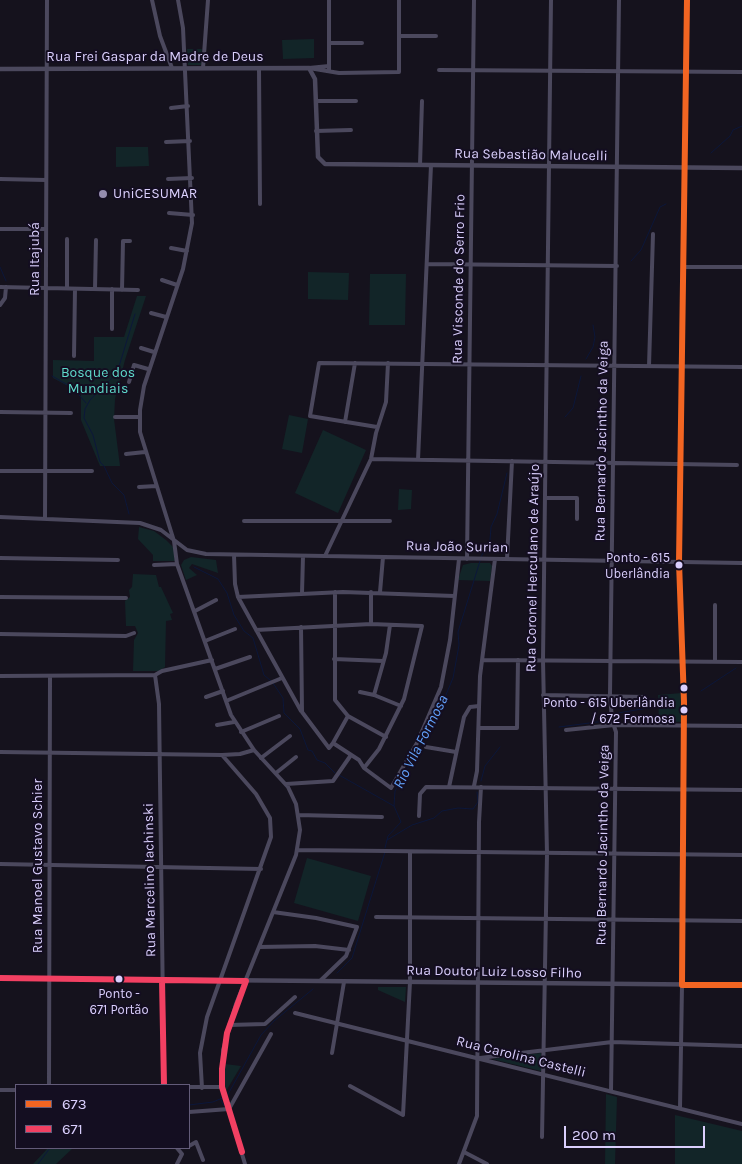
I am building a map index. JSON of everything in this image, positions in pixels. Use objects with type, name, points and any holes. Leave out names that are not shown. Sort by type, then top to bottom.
[{"type":"street","name":"Rua Itajubá","points":[[45,518],[47,0]]},
{"type":"street","points":[[152,0],[160,36],[172,68]]},
{"type":"street","points":[[178,0],[182,19],[193,215],[187,251],[148,370],[139,417],[145,452],[174,541],[176,564],[195,611],[234,722],[254,750],[286,784],[294,799],[300,836],[298,850],[229,1026],[223,1055],[222,1087],[245,1164]]},
{"type":"street","points":[[203,68],[208,0]]},
{"type":"street","points":[[329,0],[329,68]]},
{"type":"street","points":[[399,0],[399,36],[436,36]]},
{"type":"street","name":"Rua Visconde do Serro Frio","points":[[467,559],[474,0]]},
{"type":"street","name":"Rua Coronel Herculano de Araújo","points":[[542,1136],[546,919],[546,788],[543,660],[551,0]]},
{"type":"street","name":"Rua Bernardo Jacintho da Veiga","points":[[611,1091],[616,732],[610,697],[619,0]]},
{"type":"street","points":[[680,1108],[684,725],[680,562],[687,0]]},
{"type":"street","name":"Rua Frei Gaspar da Madre de Deus","points":[[0,69],[329,68],[339,73],[399,72],[399,36]]},
{"type":"street","points":[[330,43],[362,43]]},
{"type":"street","points":[[258,68],[260,204]]},
{"type":"street","points":[[309,68],[314,76],[316,130],[351,130]]},
{"type":"street","points":[[439,70],[742,72]]},
{"type":"street","points":[[316,101],[356,101]]},
{"type":"street","points":[[420,165],[422,101]]},
{"type":"street","points":[[171,108],[188,106]]},
{"type":"street","name":"Rua Sebastião Malucelli","points":[[316,130],[317,154],[320,161],[328,164],[742,168]]},
{"type":"street","points":[[166,142],[190,141]]},
{"type":"street","points":[[418,460],[431,165]]},
{"type":"street","points":[[168,179],[192,178]]},
{"type":"street","points":[[0,179],[46,180]]},
{"type":"street","points":[[169,214],[193,215]]},
{"type":"street","points":[[0,229],[46,228]]},
{"type":"street","points":[[649,366],[653,234]]},
{"type":"street","points":[[67,239],[67,288]]},
{"type":"street","points":[[95,289],[96,240]]},
{"type":"street","points":[[122,290],[123,241],[130,241]]},
{"type":"street","points":[[171,248],[187,251]]},
{"type":"street","points":[[427,264],[616,266]]},
{"type":"street","points":[[684,267],[742,267]]},
{"type":"street","points":[[162,280],[177,285]]},
{"type":"street","points":[[0,287],[138,290]]},
{"type":"street","points":[[0,305],[5,298],[6,287]]},
{"type":"street","points":[[74,356],[75,289]]},
{"type":"street","points":[[112,289],[112,329]]},
{"type":"street","points":[[151,313],[166,317]]},
{"type":"street","points":[[141,348],[154,352]]},
{"type":"street","points":[[377,427],[310,416],[319,363],[742,366]]},
{"type":"street","points":[[345,422],[355,363]]},
{"type":"street","points":[[325,556],[371,459],[377,427],[386,402],[388,364]]},
{"type":"street","points":[[129,382],[134,365],[148,370]]},
{"type":"street","points":[[0,412],[71,413]]},
{"type":"street","points":[[115,417],[139,417]]},
{"type":"street","points":[[126,454],[145,452]]},
{"type":"street","points":[[371,459],[738,465]]},
{"type":"street","points":[[507,559],[512,461]]},
{"type":"street","points":[[0,471],[92,471]]},
{"type":"street","points":[[138,487],[156,486]]},
{"type":"street","points":[[545,498],[577,498],[577,519]]},
{"type":"street","name":"Rua João Surian","points":[[0,517],[140,523],[160,530],[187,550],[199,554],[742,563]]},
{"type":"street","points":[[244,521],[390,521]]},
{"type":"street","points":[[234,555],[235,584],[238,597],[302,712],[329,748],[348,716]]},
{"type":"street","points":[[302,556],[302,593]]},
{"type":"street","points":[[380,592],[383,557]]},
{"type":"street","points":[[0,558],[118,560]]},
{"type":"street","points":[[333,743],[361,762],[364,768],[391,788],[417,743],[438,695],[447,660],[459,558]]},
{"type":"street","points":[[459,1164],[478,1116],[478,728],[482,660],[495,559]]},
{"type":"street","points":[[154,564],[176,564]]},
{"type":"street","points":[[238,597],[336,592],[454,596]]},
{"type":"street","points":[[336,592],[335,700],[348,716],[386,736]]},
{"type":"street","points":[[371,624],[372,592]]},
{"type":"street","points":[[0,597],[126,598]]},
{"type":"street","points":[[195,611],[216,600]]},
{"type":"street","points":[[715,605],[715,662]]},
{"type":"street","points":[[256,630],[371,624],[422,626],[401,706],[386,736],[364,768]]},
{"type":"street","points":[[374,695],[390,625]]},
{"type":"street","points":[[301,627],[302,712]]},
{"type":"street","points":[[205,640],[235,629]]},
{"type":"street","points":[[0,634],[126,636],[134,633]]},
{"type":"street","points":[[215,669],[250,658]]},
{"type":"street","points":[[334,659],[383,661]]},
{"type":"street","points":[[0,676],[155,675],[162,671],[212,660]]},
{"type":"street","points":[[482,660],[742,662]]},
{"type":"street","points":[[478,728],[517,728],[518,660]]},
{"type":"street","name":"Rua Marcelino Iachinski","points":[[155,675],[159,704],[164,1084]]},
{"type":"street","name":"Rua Manoel Gustavo Schier","points":[[49,1084],[50,676]]},
{"type":"street","points":[[226,701],[282,678]]},
{"type":"street","points":[[206,696],[223,691]]},
{"type":"street","points":[[360,692],[374,695],[401,706]]},
{"type":"street","points":[[543,695],[645,697]]},
{"type":"street","points":[[449,787],[466,713],[470,707],[479,706]]},
{"type":"street","points":[[241,732],[280,716]]},
{"type":"street","points":[[217,725],[234,722]]},
{"type":"street","points":[[566,730],[614,725],[742,726]]},
{"type":"street","points":[[261,758],[290,736]]},
{"type":"street","points":[[426,747],[456,752]]},
{"type":"street","points":[[0,752],[238,755],[254,750]]},
{"type":"street","points":[[202,1088],[201,1041],[219,980],[261,869],[271,837],[270,818],[256,794],[222,755]]},
{"type":"street","points":[[286,784],[336,777],[351,755]]},
{"type":"street","points":[[276,773],[296,757]]},
{"type":"street","points":[[419,816],[420,794],[423,788],[742,790]]},
{"type":"street","points":[[298,815],[382,817]]},
{"type":"street","points":[[298,850],[742,856]]},
{"type":"street","points":[[350,1086],[403,1115],[410,982],[410,852]]},
{"type":"street","points":[[0,864],[261,869]]},
{"type":"street","points":[[273,912],[316,918],[357,927],[346,956],[320,981]]},
{"type":"street","points":[[376,917],[742,921]]},
{"type":"street","points":[[259,946],[315,946],[349,950]]},
{"type":"street","name":"Rua Doutor Luiz Losso Filho","points":[[0,978],[742,985]]},
{"type":"street","points":[[332,1053],[344,982]]},
{"type":"street","points":[[229,1026],[265,1024],[296,996]]},
{"type":"street","name":"Rua Carolina Castelli","points":[[295,1013],[742,1124]]},
{"type":"street","points":[[229,1109],[271,1034]]},
{"type":"street","points":[[478,1058],[612,1042],[742,1046]]},
{"type":"street","points":[[190,1088],[222,1087]]},
{"type":"street","points":[[0,1090],[15,1090]]},
{"type":"street","points":[[190,1112],[229,1109]]},
{"type":"street","points":[[190,1145],[196,1142],[203,1160]]},
{"type":"street","points":[[176,1164],[182,1154],[178,1149]]},
{"type":"street","points":[[242,1152],[249,1164]]},
{"type":"street","points":[[464,1152],[487,1164]]},
{"type":"green space","points":[[314,39],[314,58],[283,59],[282,40]]},
{"type":"green space","points":[[187,49],[202,49],[201,65],[188,65]]},
{"type":"green space","points":[[116,147],[148,147],[149,166],[116,167]]},
{"type":"green space","points":[[308,272],[349,273],[348,300],[308,299]]},
{"type":"green space","points":[[370,274],[406,274],[405,325],[369,325]]},
{"type":"green space","name":"Bosque dos Mundiais","points":[[137,296],[146,296],[125,360],[115,399],[114,419],[120,466],[100,466],[81,420],[81,393],[53,378],[53,360],[94,361],[94,337],[124,337]]},
{"type":"green space","points":[[289,415],[308,419],[302,453],[282,449]]},
{"type":"green space","points":[[323,430],[366,450],[338,513],[295,493]]},
{"type":"green space","points":[[399,489],[412,490],[411,509],[398,510]]},
{"type":"green space","points":[[139,527],[154,531],[166,540],[174,548],[175,561],[153,561],[153,555],[138,539]]},
{"type":"green space","points":[[191,557],[216,560],[218,573],[192,564],[189,568],[197,575],[186,580],[181,565],[184,560]]},
{"type":"green space","points":[[490,563],[492,566],[490,581],[458,580],[463,565]]},
{"type":"green space","points":[[133,574],[156,575],[159,587],[161,587],[173,613],[170,614],[172,620],[166,621],[165,667],[159,671],[133,671],[134,640],[138,633],[135,626],[126,626],[125,601],[130,597],[129,590],[132,587]]},
{"type":"green space","points":[[682,693],[681,722],[659,721],[658,695]]},
{"type":"green space","points":[[307,858],[371,876],[358,921],[294,903]]},
{"type":"green space","points":[[378,987],[406,987],[405,1002],[378,990]]},
{"type":"green space","points":[[541,1053],[541,1071],[492,1059]]},
{"type":"green space","points":[[225,1064],[241,1066],[226,1091],[224,1084]]},
{"type":"green space","points":[[606,1094],[617,1097],[615,1164],[605,1164]]},
{"type":"green space","points":[[675,1115],[742,1131],[742,1164],[675,1164]]},
{"type":"green space","points":[[47,1149],[72,1149],[56,1164],[33,1164]]},
{"type":"waterway","name":"Rio Vila Formosa","points":[[711,153],[730,136],[733,130],[742,126]]},
{"type":"waterway","name":"Rio Vila Formosa","points":[[631,261],[641,250],[660,207],[666,204]]},
{"type":"waterway","points":[[0,267],[6,281]]},
{"type":"waterway","points":[[129,514],[124,495],[112,483],[100,462],[93,435],[84,418],[85,409],[90,400],[117,373],[135,314]]},
{"type":"waterway","name":"Rio Vila Formosa","points":[[586,359],[593,347],[595,337],[593,325]]},
{"type":"waterway","points":[[52,376],[73,388],[86,403]]},
{"type":"waterway","name":"Rio Vila Formosa","points":[[565,417],[573,408],[581,376]]},
{"type":"waterway","name":"Rio Vila Formosa","points":[[481,557],[490,540],[491,527],[497,514],[507,473]]},
{"type":"waterway","name":"Rio Vila Formosa","points":[[385,848],[388,836],[401,822],[394,806],[395,791],[435,721],[453,678],[459,645],[458,632],[480,561]]},
{"type":"waterway","points":[[194,567],[218,579],[227,593],[234,615],[244,631],[253,638],[264,675],[271,681]]},
{"type":"waterway","points":[[701,691],[736,668]]},
{"type":"waterway","points":[[273,683],[283,698],[284,713],[300,729],[308,750],[312,751],[317,760],[325,763],[335,773]]},
{"type":"waterway","points":[[618,713],[654,707]]},
{"type":"waterway","points":[[559,727],[605,721]]},
{"type":"waterway","points":[[481,781],[485,766],[500,747]]},
{"type":"waterway","points":[[339,775],[394,806]]},
{"type":"waterway","points":[[387,840],[412,825],[434,818],[442,811],[458,808],[473,809],[478,802],[477,792]]},
{"type":"waterway","name":"Rio Vila Formosa","points":[[337,973],[352,958],[385,852]]},
{"type":"waterway","name":"Rio Vila Formosa","points":[[190,1105],[213,1102],[227,1096],[261,1035],[274,1021],[313,989]]},
{"type":"waterway","points":[[221,1100],[224,1106]]},
{"type":"waterway","name":"Rio Vila Formosa","points":[[38,1164],[49,1149]]},
{"type":"transit line","name":"673","points":[[687,0],[679,562],[684,702],[682,985],[742,985]]},
{"type":"transit line","name":"671","points":[[0,978],[246,981],[227,1033],[222,1069],[222,1087],[242,1152]]},
{"type":"transit line","name":"671","points":[[162,980],[164,1084]]},
{"type":"place","name":"UniCESUMAR","points":[[103,194]]},
{"type":"place","name":"Ponto - 615 Uberlândia","points":[[679,565]]},
{"type":"place","name":"Ponto - 615 Uberlândia / 672 Formosa","points":[[684,710]]},
{"type":"place","name":"Ponto - 671 Portão","points":[[119,979]]}]
